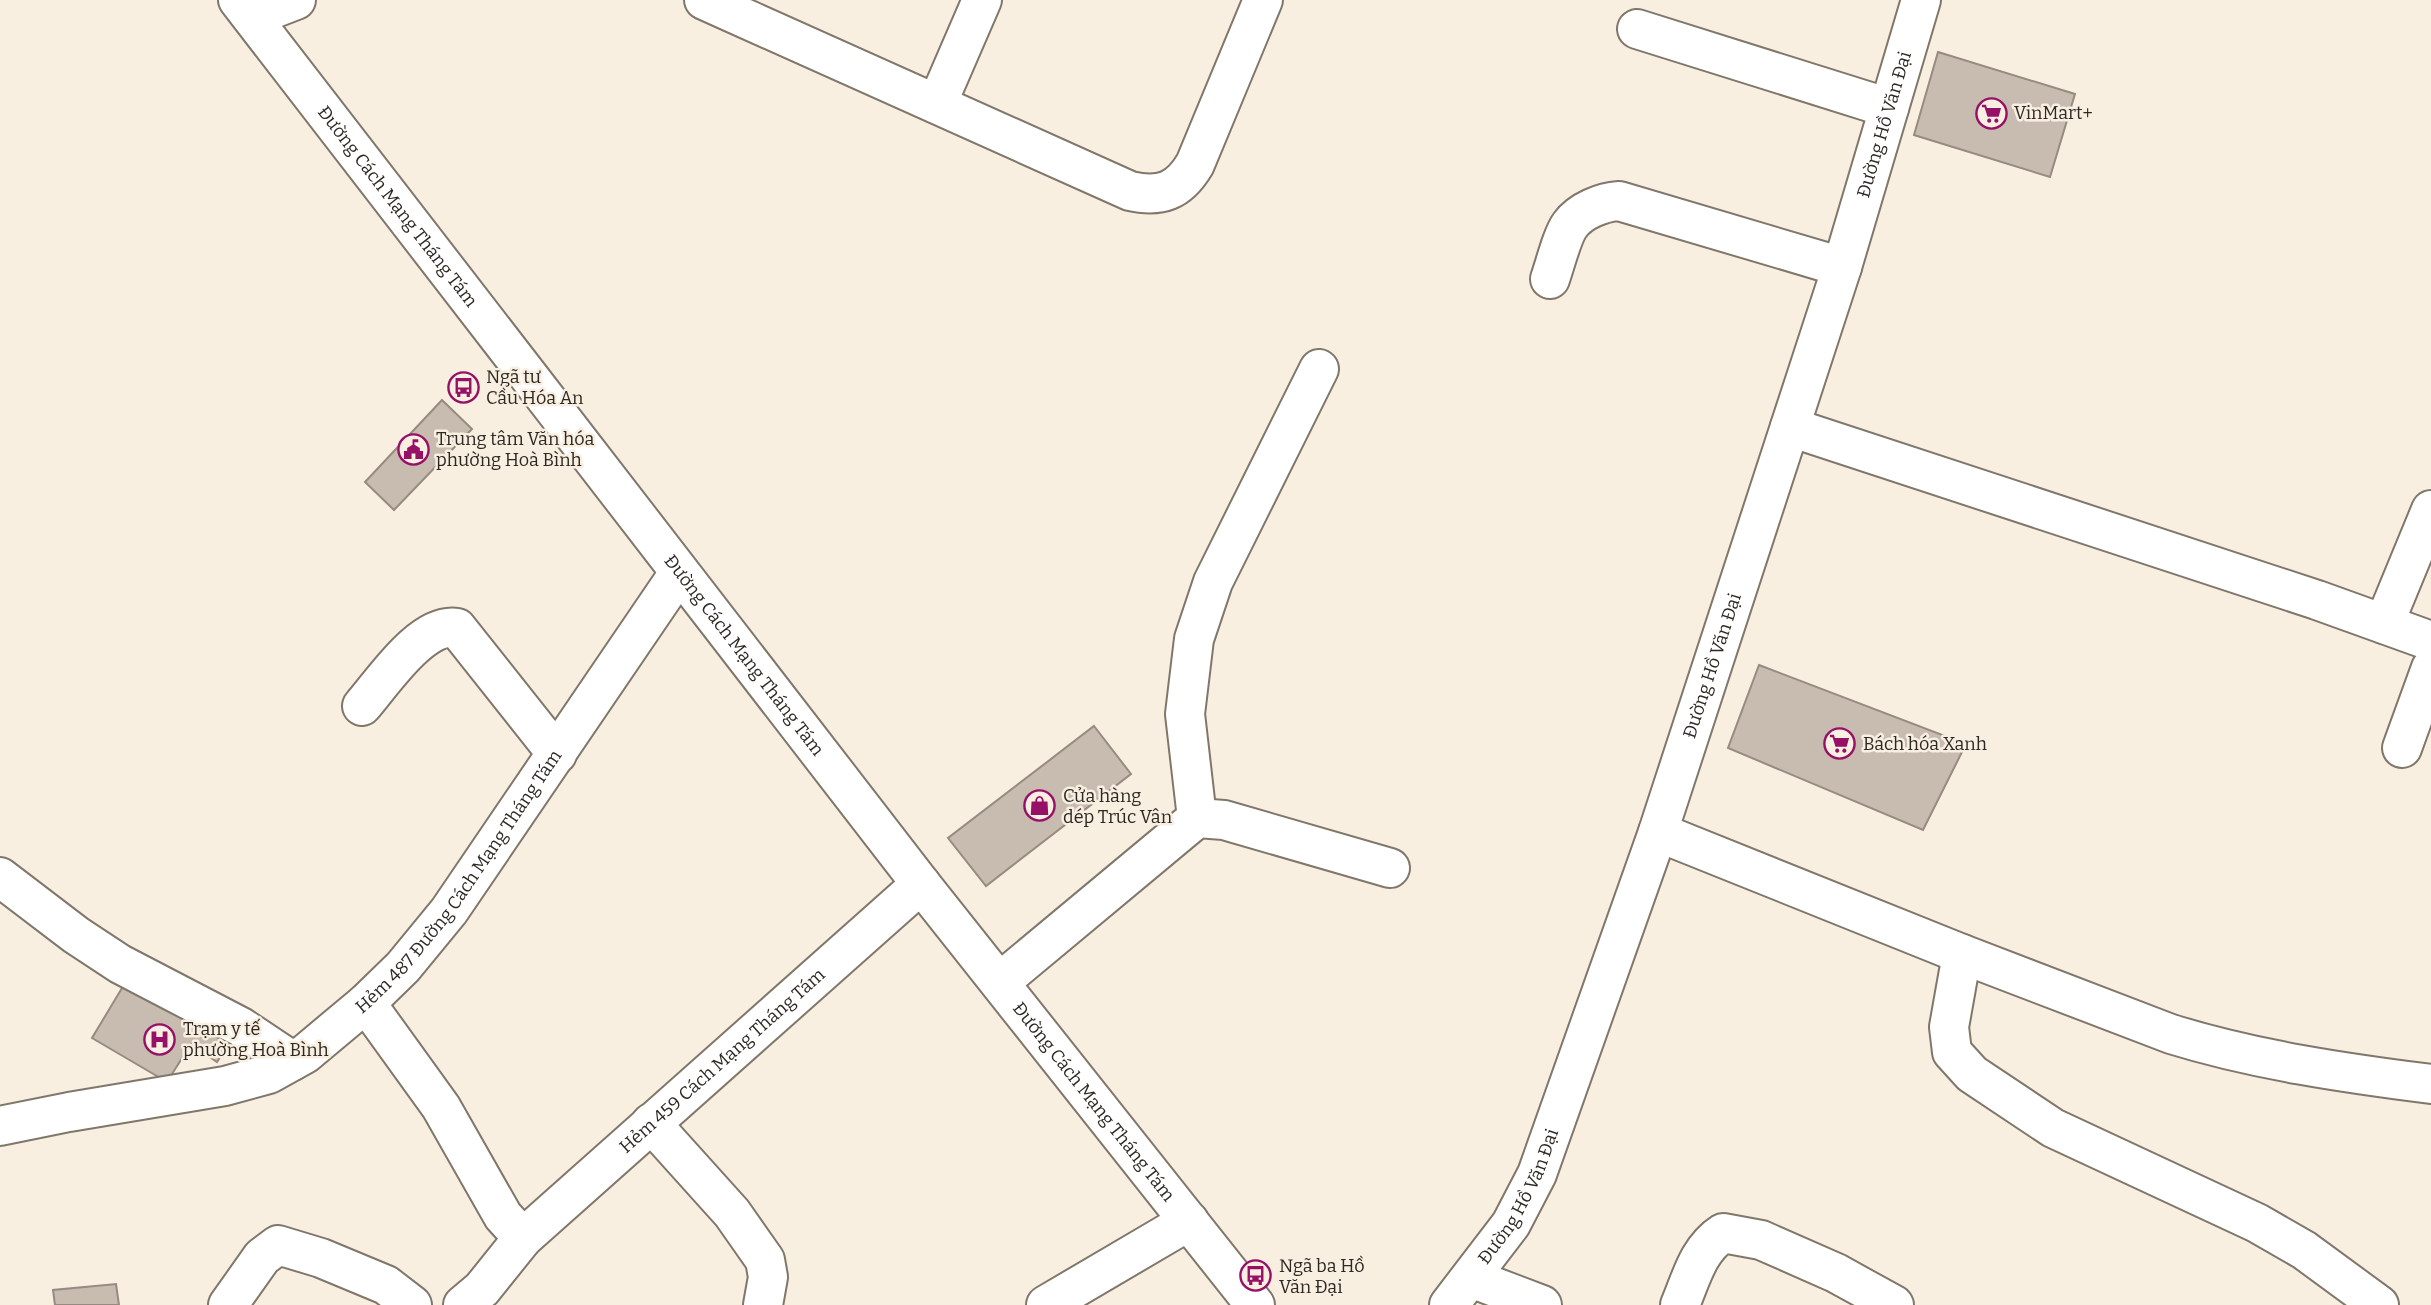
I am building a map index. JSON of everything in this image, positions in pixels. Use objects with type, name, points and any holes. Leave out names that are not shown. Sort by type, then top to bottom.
[{"type":"street","points":[[704,0],[1130,191],[1147,195],[1176,187],[1189,175],[1263,0]]},
{"type":"street","points":[[937,104],[982,0]]},
{"type":"street","name":"Đường Hồ Văn Đại","points":[[1460,1292],[1511,1224],[1537,1174],[1658,832],[1842,267],[1921,0]]},
{"type":"street","name":"Đường Cách Mạng Tháng Tám","points":[[271,5],[678,573],[1255,1305]]},
{"type":"street","points":[[1637,29],[1889,108]]},
{"type":"street","points":[[1550,279],[1570,225],[1592,208],[1606,202],[1619,201],[1842,267]]},
{"type":"street","points":[[1197,818],[1185,714],[1194,639],[1213,583],[1319,369]]},
{"type":"street","points":[[1790,427],[2431,641]]},
{"type":"street","points":[[2384,624],[2431,510]]},
{"type":"street","name":"Hẻm 487 Đường Cách Mạng Tháng Tám","points":[[0,1126],[225,1086],[269,1074],[305,1054],[366,1003],[403,967],[449,911],[678,573]]},
{"type":"street","points":[[362,706],[420,641],[438,629],[449,626],[457,628],[556,754]]},
{"type":"street","points":[[2402,748],[2431,668]]},
{"type":"street","points":[[1000,982],[1197,818],[1224,820],[1391,868]]},
{"type":"street","points":[[1658,832],[1962,954],[2171,1034],[2204,1044],[2348,1074],[2431,1084]]},
{"type":"street","points":[[0,877],[76,935],[120,964],[241,1027],[292,1061]]},
{"type":"street","name":"Hẻm 459 Cách Mạng Tháng Tám","points":[[463,1305],[482,1289],[523,1238],[921,884]]},
{"type":"street","points":[[1962,954],[1949,1027],[1952,1052],[1972,1074],[2053,1128],[2257,1223],[2304,1250],[2379,1305]]},
{"type":"street","points":[[366,1003],[441,1107],[503,1216],[523,1238]]},
{"type":"street","points":[[651,1123],[732,1213],[765,1259],[768,1277],[763,1305]]},
{"type":"street","points":[[1046,1305],[1189,1221]]},
{"type":"street","points":[[1681,1305],[1698,1260],[1711,1241],[1723,1233],[1761,1240],[1836,1273],[1894,1305]]},
{"type":"street","points":[[228,1305],[261,1258],[278,1245],[321,1258],[386,1285],[412,1305]]},
{"type":"street","points":[[1460,1292],[1542,1305]]},
{"type":"building","name":"VinMart+","points":[[1938,52],[2075,94],[2050,177],[1914,135]]},
{"type":"building","points":[[442,400],[472,429],[394,510],[365,482]]},
{"type":"building","name":"Bách hóa Xanh","points":[[1759,665],[1966,744],[1923,830],[1728,748]]},
{"type":"building","points":[[1094,726],[1131,774],[986,886],[948,838]]},
{"type":"building","name":"Trạm y tế phường Hoà Bình","points":[[125,983],[231,1040],[217,1062],[191,1044],[167,1082],[92,1038]]},
{"type":"building","points":[[116,1284],[119,1305],[55,1305],[53,1290]]},
{"type":"place","name":"VinMart+","points":[[1991,113]]},
{"type":"place","name":"Ngã tư Cầu Hóa An","points":[[463,387]]},
{"type":"place","name":"Trung tâm Văn hóa phường Hoà Bình","points":[[413,449]]},
{"type":"place","name":"Bách hóa Xanh","points":[[1840,744]]},
{"type":"place","name":"Cửa hàng dép Trúc Vân","points":[[1040,806]]},
{"type":"place","name":"Trạm y tế phường Hoà Bình","points":[[160,1039]]},
{"type":"place","name":"Ngã ba Hồ Văn Đại","points":[[1256,1276]]}]
